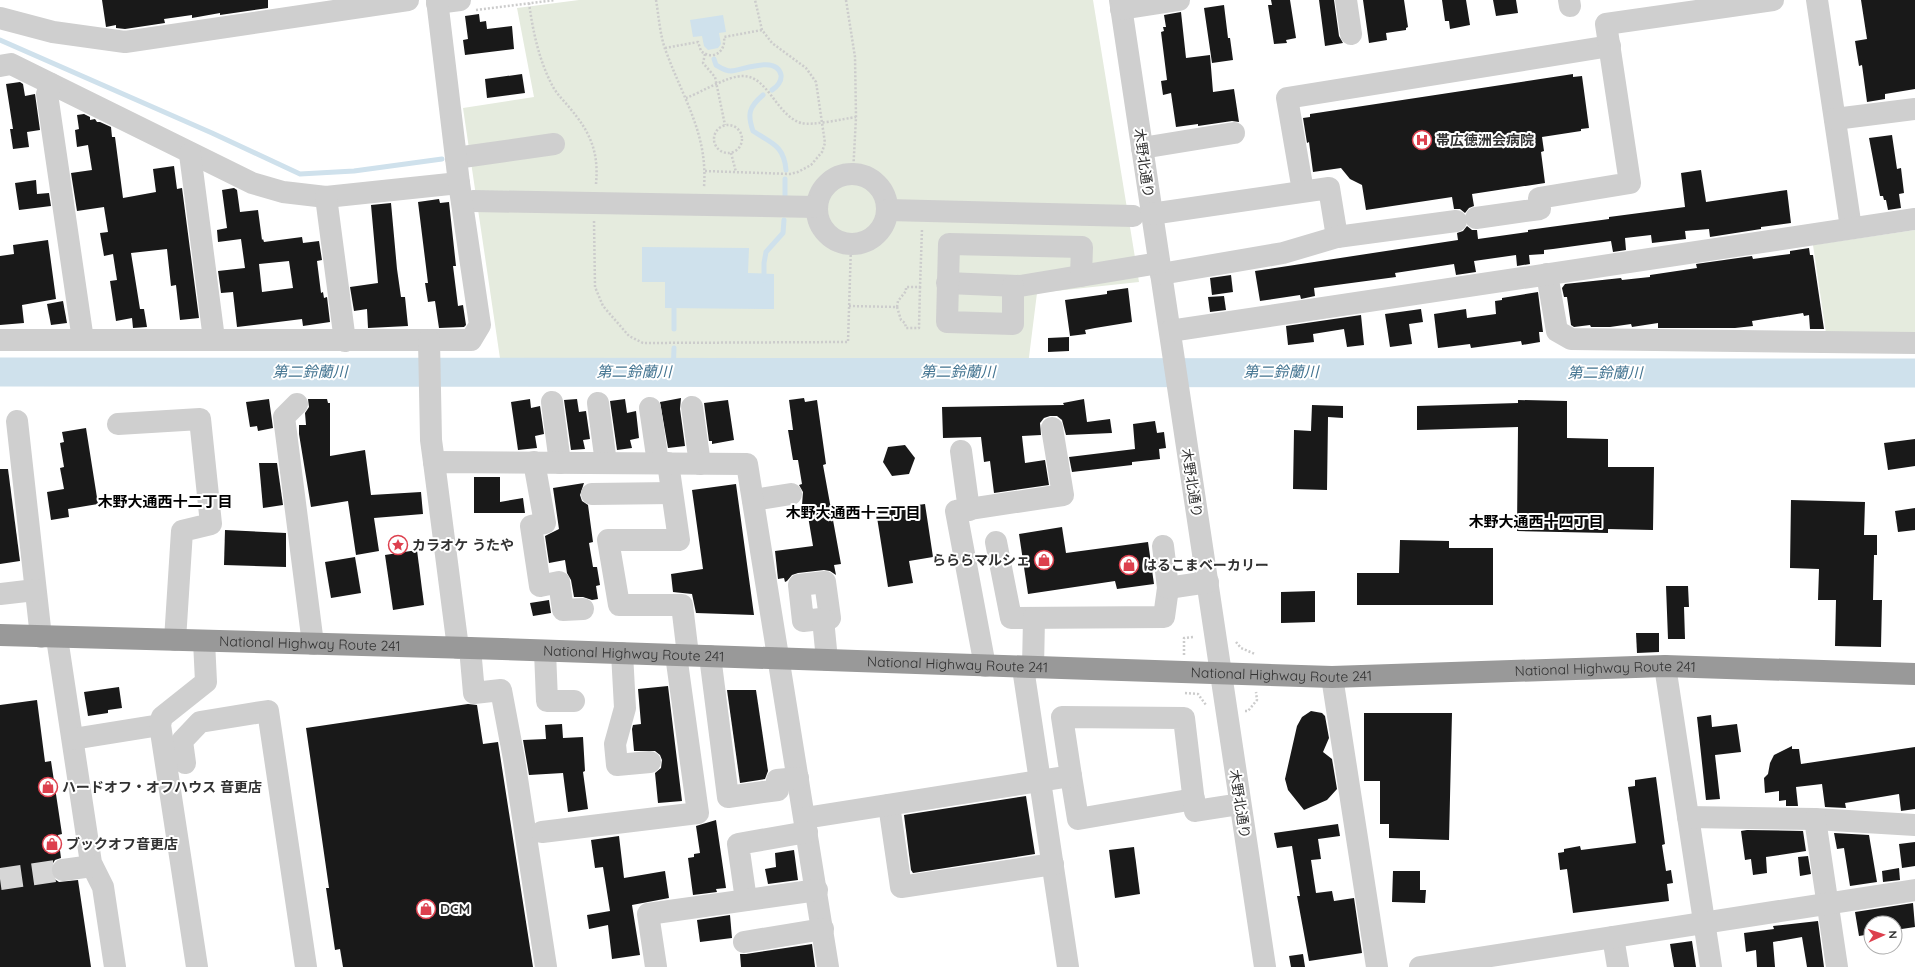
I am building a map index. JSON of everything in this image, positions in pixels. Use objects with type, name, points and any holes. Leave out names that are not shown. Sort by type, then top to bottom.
[{"type":"highway","name":"National Highway Route 241","points":[[0,635],[464,648],[1332,677],[1665,666],[1915,674]]},
{"type":"street","points":[[0,18],[53,32],[125,42],[408,0]]},
{"type":"street","points":[[0,340],[214,339],[345,341],[430,349],[471,340],[480,325],[459,183],[437,2],[460,0]]},
{"type":"street","points":[[1120,5],[1180,0]]},
{"type":"street","points":[[1346,0],[1351,34]]},
{"type":"street","points":[[948,283],[1020,286],[1081,276],[1283,253],[1337,237],[1540,209],[1539,198],[1630,183],[1606,24],[1773,0]]},
{"type":"street","points":[[1817,0],[1851,228]]},
{"type":"street","name":"木野北通り","points":[[1120,5],[1142,148],[1142,215],[1160,268],[1265,967]]},
{"type":"street","points":[[1302,191],[1286,98],[1610,46]]},
{"type":"street","points":[[0,66],[11,64],[190,154],[252,183],[283,192],[326,197],[459,183]]},
{"type":"street","points":[[51,84],[47,94],[82,340]]},
{"type":"street","points":[[1835,119],[1915,109]]},
{"type":"street","points":[[1142,148],[1234,133]]},
{"type":"street","points":[[456,158],[554,144]]},
{"type":"street","points":[[190,154],[214,339]]},
{"type":"street","points":[[847,174],[859,174],[870,179],[879,187],[885,198],[888,210],[885,223],[877,235],[865,243],[851,245],[837,242],[826,234],[818,222],[816,208],[819,196],[826,185],[835,178],[847,174]]},
{"type":"street","points":[[888,210],[1142,215],[1329,188],[1337,237]]},
{"type":"street","points":[[326,197],[345,341]]},
{"type":"street","points":[[473,201],[816,208]]},
{"type":"street","points":[[1170,331],[1851,228],[1915,220]]},
{"type":"street","points":[[1013,286],[1013,324],[946,322],[949,244],[1082,247],[1081,276]]},
{"type":"street","points":[[1547,274],[1557,331],[1571,339],[1915,343]]},
{"type":"street","points":[[430,349],[431,440],[464,648],[474,693],[501,690],[514,760],[546,967]]},
{"type":"street","points":[[552,402],[560,463]]},
{"type":"street","points":[[598,403],[606,463]]},
{"type":"street","points":[[297,404],[284,418],[313,644]]},
{"type":"street","points":[[692,407],[700,464]]},
{"type":"street","points":[[542,832],[698,813],[682,655],[682,605],[619,605],[608,540],[679,540],[672,493],[650,408]]},
{"type":"street","points":[[118,424],[200,418],[211,524],[182,530],[175,640]]},
{"type":"street","points":[[17,421],[36,590],[49,637],[72,739],[92,866],[103,887],[115,967]]},
{"type":"street","points":[[985,666],[956,511],[1063,496],[1052,428]]},
{"type":"street","points":[[961,451],[969,510]]},
{"type":"street","points":[[434,462],[748,464],[778,658],[817,890],[828,967]]},
{"type":"street","points":[[534,462],[545,523],[531,526],[540,586],[559,582],[563,610],[583,609]]},
{"type":"street","points":[[592,494],[672,493]]},
{"type":"street","points":[[753,500],[790,494]]},
{"type":"street","points":[[996,542],[1011,618],[1164,617],[1168,588],[1163,546]]},
{"type":"street","points":[[1168,588],[1208,582]]},
{"type":"street","points":[[0,594],[36,590]]},
{"type":"street","points":[[1034,618],[1028,668],[1040,781],[1068,967]]},
{"type":"street","points":[[822,619],[827,660]]},
{"type":"street","points":[[197,967],[160,726],[162,717],[206,682],[204,641]]},
{"type":"street","points":[[544,651],[547,701],[574,701]]},
{"type":"street","points":[[622,653],[624,708],[615,744],[618,765],[650,762]]},
{"type":"street","points":[[710,656],[728,797],[778,790],[777,780],[798,778]]},
{"type":"street","points":[[1665,666],[1711,967]]},
{"type":"street","points":[[1332,677],[1377,967]]},
{"type":"street","points":[[185,763],[182,741],[200,722],[268,711],[306,967]]},
{"type":"street","points":[[1194,800],[1078,819],[1062,717],[1184,718],[1194,800],[1195,811],[1240,804]]},
{"type":"street","points":[[72,739],[160,726]]},
{"type":"street","points":[[746,900],[738,844],[806,825],[889,805],[1071,776]]},
{"type":"street","points":[[889,805],[901,887],[1053,864]]},
{"type":"street","points":[[1688,817],[1815,819],[1915,825]]},
{"type":"street","points":[[1815,819],[1837,967]]},
{"type":"street","points":[[63,870],[92,866]]},
{"type":"street","points":[[656,967],[648,914],[817,890]]},
{"type":"street","points":[[1420,967],[1522,959],[1613,937],[1915,890]]},
{"type":"street","points":[[744,942],[823,929]]},
{"type":"street","points":[[1613,937],[1618,967]]},
{"type":"path","points":[[656,0],[665,48],[697,124],[705,171],[703,206]]},
{"type":"path","points":[[705,171],[790,174],[798,172],[811,165],[822,152],[825,142],[816,82],[806,68],[772,43],[762,30],[755,0]]},
{"type":"path","points":[[846,0],[855,57],[856,117],[853,174]]},
{"type":"path","points":[[529,3],[533,32],[542,63],[552,87],[583,124],[592,140],[597,169],[594,203],[595,287],[603,306],[629,336],[643,342],[848,342],[851,245]]},
{"type":"path","points":[[665,48],[698,42],[698,46],[705,54],[711,56],[718,54],[722,50],[725,44],[724,37],[762,30]]},
{"type":"path","points":[[705,54],[703,63],[715,77],[725,126]]},
{"type":"path","points":[[686,98],[736,76],[746,76],[758,80],[786,115],[802,123],[823,122],[856,117]]},
{"type":"path","points":[[725,126],[738,128],[743,140],[737,151],[732,153],[720,151],[716,146],[714,139],[720,128],[725,126]]},
{"type":"path","points":[[732,153],[736,172]]},
{"type":"path","points":[[920,287],[906,287],[906,291],[898,300],[897,307],[901,320],[905,323],[906,328],[920,328],[922,210]]},
{"type":"path","points":[[849,306],[897,307]]},
{"type":"shaded area","points":[[579,0],[1093,0],[1139,282],[1037,293],[1028,365],[501,365],[463,108],[534,97],[517,8]]},
{"type":"shaded area","points":[[1915,230],[1915,333],[1826,333],[1813,245]]},
{"type":"water","points":[[723,15],[726,32],[719,33],[721,44],[718,48],[708,50],[704,46],[702,36],[693,37],[690,20]]},
{"type":"water","points":[[642,247],[749,248],[748,273],[774,274],[774,309],[665,308],[665,282],[642,282]]},
{"type":"building","points":[[102,0],[268,0],[268,8],[220,15],[220,13],[192,18],[192,15],[164,19],[165,23],[125,29],[116,28],[116,25],[106,27]]},
{"type":"building","points":[[1271,0],[1290,0],[1296,38],[1286,40],[1287,43],[1274,44],[1268,5],[1272,5]]},
{"type":"building","points":[[1319,0],[1334,0],[1339,36],[1343,43],[1325,46]]},
{"type":"building","points":[[1363,0],[1404,0],[1408,27],[1406,30],[1386,33],[1387,40],[1369,43]]},
{"type":"building","points":[[1442,0],[1466,0],[1470,25],[1450,29],[1449,21],[1445,21]]},
{"type":"building","points":[[1493,0],[1516,0],[1518,13],[1496,16]]},
{"type":"building","points":[[1861,0],[1915,0],[1915,89],[1885,94],[1885,99],[1867,102],[1862,65],[1859,66],[1855,41],[1867,39]]},
{"type":"building","points":[[1224,5],[1228,38],[1230,38],[1233,60],[1212,63],[1204,8]]},
{"type":"building","points":[[1181,12],[1186,58],[1210,55],[1213,92],[1234,89],[1239,122],[1232,121],[1198,126],[1198,124],[1176,127],[1171,93],[1163,95],[1161,81],[1167,80],[1161,32],[1164,31],[1163,27],[1166,27],[1164,15]]},
{"type":"building","points":[[479,14],[480,22],[486,21],[487,29],[512,26],[514,49],[465,55],[463,40],[468,39],[465,16]]},
{"type":"building","points":[[522,74],[525,93],[487,98],[485,79]]},
{"type":"building","name":"帯広徳洲会病院","points":[[1573,74],[1573,77],[1582,76],[1589,128],[1581,129],[1581,131],[1542,137],[1544,151],[1541,152],[1545,183],[1472,194],[1474,206],[1469,208],[1465,213],[1460,209],[1454,209],[1452,197],[1366,210],[1362,185],[1350,179],[1341,168],[1313,172],[1309,142],[1307,143],[1303,118],[1310,117],[1310,114]]},
{"type":"building","points":[[20,82],[23,84],[25,96],[35,94],[40,130],[27,132],[29,147],[13,149],[10,129],[13,129],[6,84]]},
{"type":"building","points":[[84,114],[90,117],[90,120],[95,119],[97,122],[111,127],[112,137],[115,137],[123,198],[156,192],[153,169],[174,166],[177,189],[182,188],[199,318],[180,320],[176,285],[171,286],[167,249],[131,253],[140,309],[144,309],[147,327],[133,328],[132,318],[116,321],[110,281],[117,280],[113,254],[104,256],[100,233],[108,232],[104,207],[77,211],[71,173],[92,170],[88,145],[77,147],[75,130],[79,129],[77,115]]},
{"type":"building","points":[[1892,135],[1897,169],[1901,168],[1904,193],[1899,194],[1901,208],[1888,210],[1886,200],[1884,200],[1883,196],[1880,196],[1869,138]]},
{"type":"building","points":[[1701,170],[1706,202],[1787,190],[1791,223],[1710,237],[1709,229],[1685,231],[1686,239],[1652,243],[1651,235],[1625,238],[1626,250],[1613,252],[1611,241],[1544,250],[1544,254],[1529,255],[1530,264],[1517,266],[1516,255],[1474,261],[1476,272],[1456,275],[1454,264],[1395,273],[1396,277],[1314,288],[1315,296],[1301,299],[1300,295],[1260,301],[1255,271],[1458,240],[1457,233],[1463,231],[1467,226],[1472,230],[1477,230],[1478,239],[1528,232],[1528,230],[1609,219],[1609,217],[1685,207],[1681,173]]},
{"type":"building","points":[[36,180],[37,194],[49,193],[51,206],[19,210],[15,183]]},
{"type":"building","points":[[234,188],[237,190],[240,212],[258,210],[262,240],[263,239],[264,242],[302,237],[303,243],[319,241],[322,260],[317,261],[321,293],[323,292],[324,298],[327,297],[330,322],[303,326],[302,319],[237,327],[233,292],[221,293],[218,271],[245,268],[241,239],[218,242],[217,230],[227,228],[222,190]],"holes":[[[289,261],[293,288],[262,292],[259,264]]]},
{"type":"building","points":[[439,199],[440,203],[449,202],[456,266],[453,266],[458,306],[463,305],[466,325],[464,327],[439,328],[435,301],[428,302],[425,283],[428,283],[418,202]]},
{"type":"building","points":[[391,203],[397,269],[401,297],[405,297],[408,326],[368,328],[367,309],[354,311],[350,287],[378,283],[371,205]]},
{"type":"building","points":[[48,240],[56,299],[22,305],[24,323],[0,325],[0,256],[14,254],[13,245]]},
{"type":"building","points":[[1809,248],[1810,255],[1813,255],[1824,329],[1810,329],[1809,315],[1804,316],[1803,313],[1752,321],[1753,326],[1735,328],[1658,328],[1658,323],[1632,327],[1631,324],[1610,327],[1591,327],[1590,325],[1574,327],[1571,325],[1567,297],[1564,297],[1562,288],[1565,284],[1621,278],[1622,280],[1650,277],[1650,275],[1697,268],[1696,264],[1752,256],[1753,259],[1790,254],[1790,251]]},
{"type":"building","points":[[1231,275],[1233,292],[1212,295],[1210,278]]},
{"type":"building","points":[[1128,288],[1132,322],[1085,330],[1086,334],[1070,336],[1065,300],[1107,294],[1107,291]]},
{"type":"building","points":[[1538,292],[1543,332],[1539,332],[1540,342],[1522,345],[1521,341],[1471,348],[1470,344],[1438,348],[1434,314],[1466,309],[1467,318],[1496,314],[1495,301],[1502,300],[1502,298]]},
{"type":"building","points":[[1224,296],[1226,310],[1210,312],[1208,297]]},
{"type":"building","points":[[63,301],[67,323],[51,325],[47,304]]},
{"type":"building","points":[[1421,309],[1423,322],[1409,324],[1412,344],[1390,347],[1385,314]]},
{"type":"building","points":[[1361,315],[1364,345],[1347,347],[1344,329],[1313,334],[1314,342],[1288,345],[1286,326]]},
{"type":"building","points":[[1069,337],[1069,351],[1048,352],[1048,338]]},
{"type":"building","points":[[681,398],[680,409],[685,446],[668,448],[660,402]]},
{"type":"building","points":[[804,398],[805,402],[817,400],[826,464],[823,465],[841,564],[834,565],[836,575],[830,571],[824,570],[798,573],[792,575],[785,582],[784,578],[778,579],[775,551],[813,546],[808,516],[804,516],[802,505],[803,492],[799,485],[802,484],[798,460],[793,460],[788,430],[793,430],[789,400]]},
{"type":"building","points":[[269,399],[273,428],[258,431],[257,426],[250,427],[246,402]]},
{"type":"building","points":[[308,399],[327,399],[328,403],[330,403],[330,456],[365,450],[371,495],[421,492],[423,514],[374,518],[379,551],[356,555],[348,501],[311,507],[299,434],[299,425],[306,425],[305,413],[309,407]]},
{"type":"building","points":[[530,399],[531,408],[540,406],[544,434],[535,436],[537,448],[518,450],[511,402]]},
{"type":"building","points":[[577,399],[579,412],[586,411],[590,439],[583,440],[585,449],[571,450],[564,400]]},
{"type":"building","points":[[625,399],[627,413],[636,411],[639,438],[630,440],[632,448],[617,450],[610,401]]},
{"type":"building","points":[[1084,399],[1087,422],[1110,419],[1112,433],[1066,435],[1062,420],[1057,416],[1050,416],[1044,418],[1040,423],[1041,435],[1022,436],[1025,463],[1045,460],[1049,485],[994,493],[990,461],[984,462],[981,437],[943,438],[942,407],[1064,405],[1063,403]]},
{"type":"building","points":[[728,400],[734,440],[712,444],[712,441],[709,441],[704,403]]},
{"type":"building","points":[[1518,400],[1567,401],[1567,438],[1608,439],[1608,467],[1654,467],[1653,530],[1608,529],[1608,533],[1517,531],[1518,427],[1417,430],[1417,406],[1518,403]]},
{"type":"building","points":[[1312,405],[1343,406],[1343,418],[1328,417],[1327,490],[1293,489],[1294,430],[1311,431]]},
{"type":"building","points":[[1155,421],[1157,433],[1164,432],[1166,448],[1159,449],[1160,459],[1132,462],[1132,465],[1072,472],[1069,457],[1135,449],[1133,424]]},
{"type":"building","points":[[86,428],[98,504],[68,509],[69,517],[51,520],[47,492],[64,489],[60,468],[64,467],[60,443],[64,442],[62,432]]},
{"type":"building","points":[[1915,439],[1915,466],[1888,470],[1884,443]]},
{"type":"building","points":[[905,445],[915,458],[909,474],[892,476],[883,462],[888,447]]},
{"type":"building","points":[[259,463],[277,463],[283,505],[263,508]]},
{"type":"building","points":[[0,469],[8,469],[20,561],[0,564]]},
{"type":"building","points":[[474,477],[500,477],[500,502],[523,498],[525,513],[474,513]]},
{"type":"building","points":[[584,483],[580,495],[582,501],[588,505],[593,542],[589,543],[593,567],[597,567],[600,585],[596,586],[598,599],[592,600],[583,597],[574,597],[565,560],[549,563],[545,536],[559,529],[553,488]]},
{"type":"building","points":[[736,484],[754,615],[696,613],[692,594],[673,592],[671,574],[703,569],[692,490]]},
{"type":"building","points":[[1791,500],[1865,502],[1864,535],[1877,535],[1877,555],[1874,555],[1873,600],[1882,600],[1881,647],[1835,646],[1836,600],[1818,600],[1819,569],[1790,568]]},
{"type":"building","points":[[925,504],[933,557],[909,561],[913,583],[888,587],[876,511]]},
{"type":"building","points":[[1915,508],[1915,530],[1898,532],[1895,511]]},
{"type":"building","points":[[1062,527],[1066,553],[1148,542],[1154,584],[1117,589],[1115,581],[1028,594],[1019,534]]},
{"type":"building","points":[[225,530],[286,533],[286,567],[224,565]]},
{"type":"building","points":[[1400,540],[1449,541],[1449,548],[1493,548],[1493,605],[1357,605],[1357,573],[1399,573]]},
{"type":"building","points":[[417,550],[424,605],[393,610],[385,555]]},
{"type":"building","points":[[355,557],[361,593],[331,598],[325,562]]},
{"type":"building","points":[[1666,586],[1688,586],[1689,607],[1684,607],[1685,639],[1668,639]]},
{"type":"building","points":[[1315,591],[1315,622],[1281,623],[1281,592]]},
{"type":"building","points":[[549,600],[551,613],[533,616],[530,603]]},
{"type":"building","points":[[1636,633],[1659,633],[1659,652],[1637,653]]},
{"type":"building","points":[[668,686],[682,801],[658,803],[655,773],[661,768],[662,760],[660,755],[655,751],[634,751],[632,729],[633,725],[641,724],[638,689]]},
{"type":"building","points":[[119,687],[122,708],[108,710],[108,713],[88,716],[84,692]]},
{"type":"building","points":[[727,690],[756,690],[768,771],[765,779],[740,783]]},
{"type":"building","points":[[37,700],[45,762],[51,761],[62,834],[58,835],[61,858],[55,860],[52,865],[51,872],[53,878],[59,882],[78,880],[91,967],[0,967],[0,705]]},
{"type":"building","points":[[468,704],[477,705],[483,744],[498,742],[533,967],[343,967],[340,949],[335,950],[326,888],[329,888],[306,728]]},
{"type":"building","points":[[1311,711],[1322,713],[1325,716],[1329,738],[1323,752],[1332,759],[1337,789],[1327,800],[1304,810],[1288,790],[1285,779],[1297,726],[1302,717]]},
{"type":"building","points":[[1364,713],[1452,713],[1449,840],[1389,838],[1389,824],[1380,824],[1380,781],[1364,781]]},
{"type":"building","points":[[1711,715],[1712,727],[1737,724],[1741,752],[1715,755],[1720,799],[1706,800],[1697,717]]},
{"type":"building","points":[[562,724],[563,738],[583,737],[585,771],[583,772],[588,809],[568,812],[563,773],[529,775],[523,740],[546,739],[545,725]]},
{"type":"building","points":[[1792,746],[1792,749],[1799,749],[1801,764],[1915,747],[1915,809],[1901,811],[1899,794],[1845,803],[1846,808],[1825,807],[1822,784],[1796,787],[1798,806],[1786,806],[1786,800],[1779,801],[1779,791],[1765,793],[1764,778],[1768,774],[1770,763],[1774,755]]},
{"type":"building","points":[[1656,777],[1665,844],[1662,845],[1666,871],[1671,870],[1673,883],[1667,884],[1669,901],[1573,913],[1567,869],[1560,870],[1558,853],[1564,852],[1564,849],[1580,846],[1581,850],[1636,843],[1628,787],[1635,786],[1635,780]]},
{"type":"building","points":[[1026,796],[1035,854],[913,873],[911,870],[904,815]]},
{"type":"building","points":[[716,820],[726,888],[716,889],[717,892],[693,895],[688,858],[694,857],[694,854],[700,853],[696,826]]},
{"type":"building","points":[[1338,824],[1340,836],[1318,839],[1321,859],[1311,860],[1316,893],[1332,891],[1334,901],[1354,898],[1362,953],[1309,961],[1297,896],[1300,896],[1292,846],[1277,848],[1274,833]]},
{"type":"building","points":[[1741,831],[1803,831],[1806,851],[1766,857],[1767,873],[1753,875],[1751,859],[1745,860]]},
{"type":"building","points":[[1834,833],[1869,835],[1877,882],[1850,886],[1844,848],[1837,849]]},
{"type":"building","points":[[619,836],[624,878],[665,871],[669,898],[632,905],[640,955],[612,959],[608,925],[589,929],[587,915],[610,911],[603,867],[595,868],[591,840]]},
{"type":"building","points":[[1915,842],[1915,866],[1902,868],[1899,844]]},
{"type":"building","points":[[1134,847],[1140,894],[1115,898],[1109,850]]},
{"type":"building","points":[[794,850],[798,880],[768,884],[765,869],[776,867],[775,853]]},
{"type":"building","points":[[1808,856],[1811,874],[1800,876],[1798,857]]},
{"type":"building","points":[[1899,868],[1900,880],[1883,882],[1882,871]]},
{"type":"building","points":[[1393,871],[1420,871],[1420,890],[1426,890],[1425,903],[1392,902]]},
{"type":"building","points":[[1913,903],[1915,927],[1903,929],[1903,915],[1863,915],[1863,935],[1859,936],[1855,912]]},
{"type":"building","points":[[730,915],[732,938],[700,942],[697,920]]},
{"type":"building","points":[[1818,921],[1824,967],[1807,967],[1802,937],[1773,942],[1775,967],[1757,967],[1756,950],[1746,952],[1744,933],[1774,929],[1773,926]]},
{"type":"building","points":[[1692,941],[1696,967],[1674,967],[1670,944]]},
{"type":"building","points":[[812,944],[815,967],[741,967],[740,954]]},
{"type":"building","points":[[1303,954],[1305,967],[1291,967],[1289,956]]},
{"type":"waterway","points":[[0,40],[212,133],[300,174],[354,171],[442,159]]},
{"type":"waterway","points":[[714,59],[716,65],[729,71],[759,65],[773,66],[778,69],[781,79],[779,84],[772,90]]},
{"type":"waterway","points":[[763,95],[750,111],[751,125],[753,131],[776,146],[783,155],[786,170]]},
{"type":"waterway","points":[[785,179],[785,195]]},
{"type":"waterway","points":[[764,280],[764,263],[766,252],[783,233],[784,220]]},
{"type":"waterway","points":[[674,302],[674,329]]},
{"type":"waterway","points":[[673,374],[674,348]]},
{"type":"waterway","name":"第二鈴蘭川","points":[[0,372],[1915,373]]},
{"type":"tunnel","points":[[0,879],[63,870]]},
{"type":"place","name":"帯広徳洲会病院","points":[[1422,140]]},
{"type":"place","name":"カラオケ うたや","points":[[398,545]]},
{"type":"place","name":"らららマルシェ","points":[[1044,560]]},
{"type":"place","name":"はるこまベーカリー","points":[[1129,565]]},
{"type":"place","name":"ハードオフ・オフハウス 音更店","points":[[48,787]]},
{"type":"place","name":"ブックオフ音更店","points":[[52,844]]},
{"type":"place","name":"DCM","points":[[426,909]]},
{"type":"district","name":"木野大通西十二丁目","points":[[165,502]]},
{"type":"district","name":"木野大通西十三丁目","points":[[853,513]]},
{"type":"district","name":"木野大通西十四丁目","points":[[1536,522]]}]
